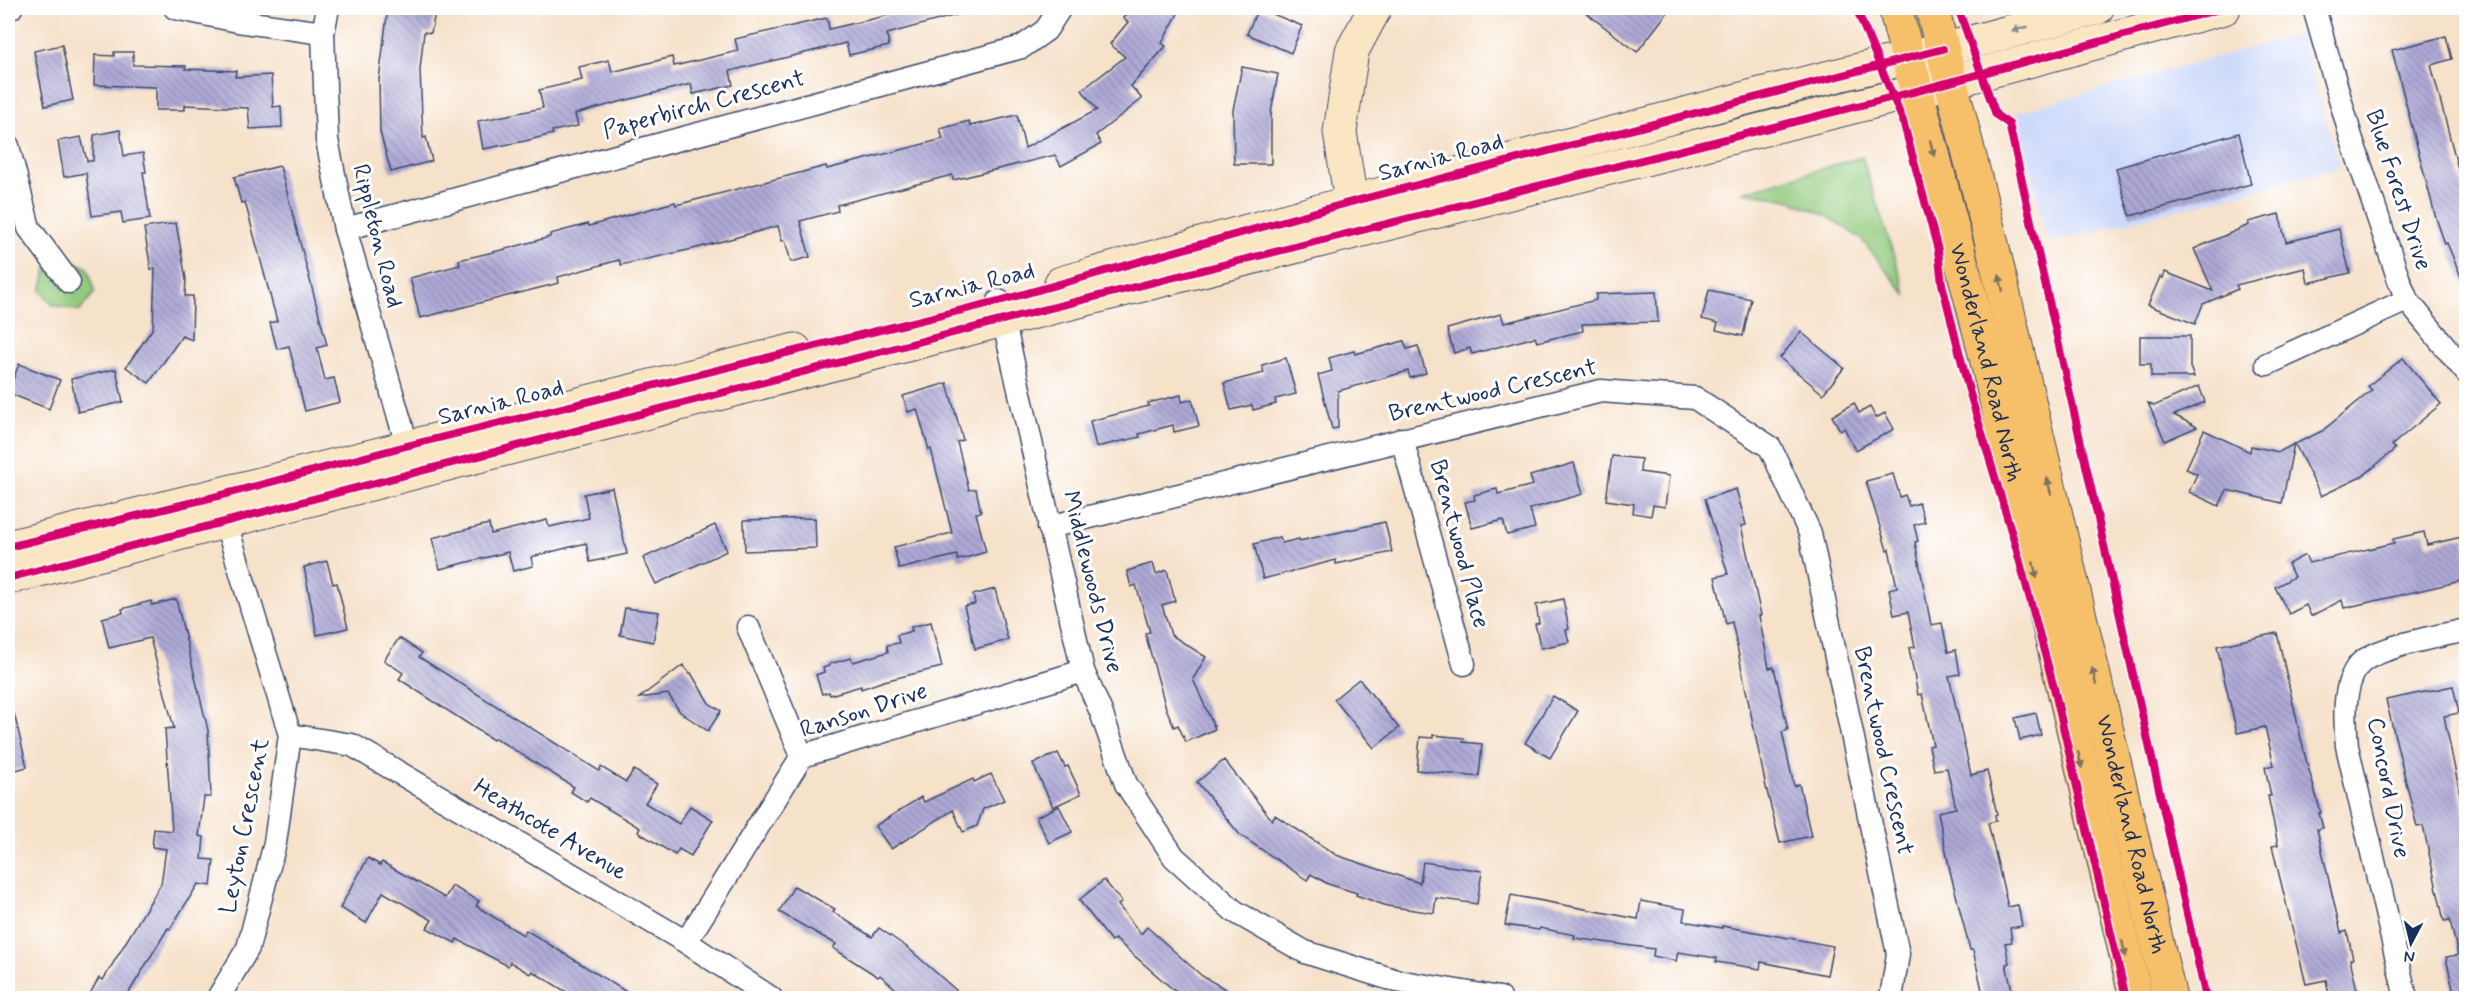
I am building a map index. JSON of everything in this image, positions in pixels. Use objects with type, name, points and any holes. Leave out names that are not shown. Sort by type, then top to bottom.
[{"type":"main road","points":[[1351,202],[1340,132],[1352,51],[1375,8]]},
{"type":"main road","name":"Wonderland Road North","points":[[1895,8],[1984,349],[2136,999]]},
{"type":"main road","name":"Wonderland Road North","points":[[1932,8],[1992,244],[2170,999]]},
{"type":"main road","name":"Sarnia Road","points":[[1001,310],[1351,202],[2097,8]]},
{"type":"main road","name":"Sarnia Road","points":[[8,547],[218,496],[411,459],[1001,310],[1917,92],[2224,8]]},
{"type":"main road","name":"Sarnia Road","points":[[8,578],[225,520],[411,459]]},
{"type":"street","points":[[175,8],[238,21],[323,33]]},
{"type":"street","name":"Rippleton Road","points":[[328,8],[323,33],[327,140],[345,229],[411,459]]},
{"type":"street","name":"Paperbirch Crescent","points":[[345,229],[1022,47],[1046,30],[1060,8]]},
{"type":"street","name":"Blue Forest Drive","points":[[2314,8],[2351,137],[2407,300],[2466,372]]},
{"type":"street","points":[[8,147],[29,228],[69,282]]},
{"type":"street","points":[[2267,363],[2407,300]]},
{"type":"street","name":"Middlewoods Drive","points":[[1001,310],[1083,671],[1101,712],[1126,784],[1174,857],[1234,911],[1305,952],[1395,990],[1500,999]]},
{"type":"street","name":"Brentwood Crescent","points":[[1049,527],[1601,391],[1695,398],[1770,447],[1810,533],[1898,954],[1891,999]]},
{"type":"street","name":"Brentwood Place","points":[[1402,439],[1464,664]]},
{"type":"street","name":"Leyton Crescent","points":[[218,999],[248,948],[275,843],[290,735],[225,520]]},
{"type":"street","points":[[748,627],[802,756]]},
{"type":"street","name":"Concord Drive","points":[[2406,999],[2347,746],[2345,722],[2348,689],[2359,664],[2389,648],[2466,630]]},
{"type":"street","name":"Ranson Drive","points":[[686,942],[802,756],[1083,671]]},
{"type":"street","name":"Heathcote Avenue","points":[[290,735],[352,745],[686,942],[771,999]]},
{"type":"shaded area","points":[[2300,34],[2340,168],[2048,243],[2017,112]]},
{"type":"green space","points":[[1862,157],[1907,296],[1861,239],[1825,215],[1784,198],[1742,192]]},
{"type":"green space","points":[[71,260],[88,268],[95,292],[80,311],[53,305],[41,291],[47,267]]},
{"type":"building","points":[[388,8],[436,8],[431,33],[424,32],[420,70],[423,138],[426,137],[432,161],[391,172],[380,132],[379,80]]},
{"type":"building","points":[[892,8],[963,8],[964,13],[887,34],[889,46],[849,55],[846,43],[730,71],[733,85],[693,94],[691,84],[619,102],[575,114],[578,126],[552,131],[553,134],[525,141],[483,149],[478,121],[543,108],[539,90],[582,80],[579,67],[609,60],[612,72],[672,57],[674,66],[738,51],[735,39],[827,18],[829,29],[894,14]]},
{"type":"building","points":[[1132,8],[1181,8],[1162,43],[1166,46],[1131,86],[1142,99],[1096,135],[1101,144],[1061,166],[1055,155],[953,180],[952,175],[837,205],[838,211],[800,221],[810,257],[791,262],[785,240],[782,241],[778,226],[697,248],[621,265],[619,260],[558,277],[559,283],[420,318],[410,278],[460,265],[459,260],[550,237],[550,234],[588,224],[589,226],[675,202],[676,205],[826,166],[827,169],[943,139],[940,129],[969,121],[970,126],[1017,115],[1025,148],[1097,110],[1082,90],[1125,57],[1110,44],[1128,22],[1123,18]]},
{"type":"building","points":[[1258,8],[1302,26],[1291,53],[1247,34]]},
{"type":"building","points":[[1580,8],[1671,8],[1637,52]]},
{"type":"building","points":[[2446,36],[2452,59],[2431,65],[2466,199],[2466,289],[2447,243],[2445,244],[2435,215],[2392,50]]},
{"type":"building","points":[[62,45],[73,100],[45,106],[34,51]]},
{"type":"building","points":[[114,52],[133,52],[133,65],[186,66],[185,69],[236,71],[235,77],[271,75],[273,107],[281,106],[282,127],[250,129],[248,108],[185,105],[185,110],[156,110],[156,87],[94,85],[95,55],[114,56]]},
{"type":"building","points":[[1242,67],[1278,74],[1271,113],[1271,164],[1234,164],[1233,110]]},
{"type":"building","points":[[120,130],[124,156],[143,153],[146,172],[143,172],[150,219],[123,223],[121,212],[92,216],[86,173],[64,177],[58,141],[81,137],[87,161],[93,161],[94,135]]},
{"type":"building","points":[[2239,133],[2251,184],[2130,216],[2116,168]]},
{"type":"building","points":[[280,166],[327,345],[317,348],[325,380],[334,378],[340,402],[305,411],[289,346],[277,349],[270,323],[277,321],[245,202],[241,203],[234,177]]},
{"type":"building","points":[[2279,214],[2286,242],[2339,229],[2350,273],[2308,283],[2305,268],[2236,285],[2238,289],[2203,304],[2195,324],[2148,305],[2160,277],[2163,278],[2165,272],[2213,291],[2194,249],[2249,225],[2248,222]]},
{"type":"building","points":[[176,223],[186,279],[185,296],[193,296],[192,340],[182,336],[149,383],[126,367],[153,328],[155,269],[151,270],[144,228]]},
{"type":"building","points":[[1709,290],[1751,299],[1743,336],[1716,330],[1718,323],[1702,319]]},
{"type":"building","points":[[1656,292],[1658,322],[1582,324],[1583,331],[1537,342],[1535,337],[1472,354],[1470,348],[1454,353],[1447,329],[1501,314],[1504,323],[1596,300],[1596,294]]},
{"type":"building","points":[[1801,332],[1844,368],[1823,394],[1780,358]]},
{"type":"building","points":[[2140,336],[2190,336],[2190,367],[2194,377],[2151,377],[2151,364],[2140,364]]},
{"type":"building","points":[[1404,341],[1407,349],[1418,346],[1426,373],[1410,378],[1408,371],[1338,391],[1338,428],[1332,429],[1318,375],[1332,371],[1329,358],[1354,351],[1355,354]]},
{"type":"building","points":[[1286,358],[1296,394],[1275,399],[1276,404],[1253,410],[1252,405],[1231,410],[1224,383],[1264,373],[1262,365]]},
{"type":"building","points":[[2403,358],[2441,404],[2392,445],[2395,449],[2363,476],[2321,496],[2295,444],[2322,431],[2372,390],[2368,386]]},
{"type":"building","points":[[19,364],[60,380],[49,409],[8,393]]},
{"type":"building","points":[[116,369],[123,402],[78,412],[71,379]]},
{"type":"building","points":[[947,383],[963,440],[957,442],[969,490],[976,489],[981,512],[976,513],[986,552],[958,560],[957,555],[899,569],[894,547],[952,533],[931,449],[929,450],[917,409],[908,412],[903,396]]},
{"type":"building","points":[[2199,386],[2205,402],[2174,415],[2197,427],[2165,441],[2148,403],[2154,406]]},
{"type":"building","points":[[1181,395],[1182,402],[1192,399],[1199,426],[1174,432],[1173,425],[1139,434],[1140,437],[1096,447],[1090,421]]},
{"type":"building","points":[[1854,403],[1859,413],[1870,407],[1876,418],[1885,413],[1894,429],[1856,450],[1844,428],[1840,430],[1832,416]]},
{"type":"building","points":[[2204,430],[2250,452],[2251,446],[2279,452],[2294,444],[2282,503],[2227,490],[2219,506],[2189,492],[2197,474],[2186,469]]},
{"type":"building","points":[[1612,456],[1641,459],[1640,472],[1669,476],[1665,507],[1653,505],[1651,516],[1633,513],[1634,504],[1606,500]]},
{"type":"building","points":[[1574,463],[1583,494],[1530,509],[1535,528],[1507,535],[1503,520],[1472,528],[1465,502],[1475,500],[1474,495],[1497,489],[1498,494],[1533,485],[1530,476]]},
{"type":"building","points":[[1893,474],[1900,497],[1905,495],[1909,506],[1919,503],[1925,522],[1914,525],[1918,541],[1915,542],[1931,625],[1942,623],[1948,652],[1956,650],[1960,674],[1949,676],[1971,775],[1987,771],[1997,814],[1995,815],[1996,821],[1988,823],[2008,907],[2018,905],[2022,926],[2010,928],[2012,942],[2005,943],[2009,963],[2006,964],[2014,999],[1984,999],[1973,950],[1970,950],[1950,871],[1938,812],[1956,808],[1947,768],[1934,770],[1929,746],[1933,745],[1922,694],[1918,695],[1909,648],[1915,647],[1908,612],[1894,615],[1889,589],[1897,587],[1889,549],[1887,550],[1866,481]]},
{"type":"building","points":[[612,488],[627,554],[590,562],[586,543],[531,557],[533,566],[513,571],[508,552],[440,569],[432,538],[489,524],[491,534],[547,520],[549,527],[589,518],[584,494]]},
{"type":"building","points":[[1736,489],[1746,525],[1741,526],[1761,615],[1759,616],[1769,668],[1774,667],[1788,730],[1782,732],[1794,786],[1799,784],[1811,836],[1780,843],[1732,622],[1726,624],[1715,577],[1728,574],[1705,499]]},
{"type":"building","points":[[815,518],[816,548],[745,551],[744,520]]},
{"type":"building","points":[[1385,522],[1392,552],[1336,564],[1336,560],[1263,579],[1254,544],[1280,537],[1282,543],[1299,539],[1299,541]]},
{"type":"building","points":[[715,525],[727,551],[656,584],[643,558]]},
{"type":"building","points":[[2424,532],[2427,545],[2466,536],[2466,580],[2344,608],[2342,600],[2311,616],[2306,605],[2289,614],[2275,587],[2294,577],[2288,564],[2305,555],[2309,563],[2394,543],[2393,539]]},
{"type":"building","points":[[327,561],[333,584],[337,583],[348,628],[317,635],[304,567]]},
{"type":"building","points":[[1153,563],[1156,574],[1167,570],[1175,601],[1162,605],[1171,635],[1206,657],[1193,679],[1215,729],[1186,742],[1178,725],[1174,727],[1166,708],[1145,633],[1150,632],[1136,585],[1131,587],[1127,571]]},
{"type":"building","points":[[995,589],[1008,640],[975,649],[964,606],[975,604],[973,595]]},
{"type":"building","points":[[176,599],[208,730],[211,797],[204,797],[199,836],[204,837],[202,859],[214,860],[211,886],[198,884],[170,929],[168,928],[128,994],[137,999],[87,999],[99,978],[103,980],[161,884],[166,849],[152,847],[154,829],[172,831],[165,729],[174,728],[150,638],[109,648],[102,618],[123,613],[122,609],[151,601],[152,605]]},
{"type":"building","points":[[1563,599],[1569,642],[1541,648],[1535,624],[1539,623],[1536,605]]},
{"type":"building","points":[[625,608],[659,612],[653,642],[620,635]]},
{"type":"building","points":[[931,622],[942,667],[861,689],[861,686],[830,695],[829,692],[822,694],[816,675],[824,672],[823,668],[829,664],[851,658],[853,662],[888,652],[887,645],[899,643],[897,635],[912,631],[911,627]]},
{"type":"building","points":[[2277,633],[2305,756],[2321,813],[2319,813],[2323,828],[2317,829],[2341,933],[2347,931],[2353,959],[2350,959],[2359,999],[2330,999],[2326,980],[2306,984],[2272,846],[2278,845],[2268,796],[2271,796],[2265,767],[2274,765],[2265,727],[2237,733],[2224,678],[2217,646]]},
{"type":"building","points":[[399,638],[422,653],[419,657],[599,771],[601,767],[626,782],[634,770],[657,784],[645,803],[679,824],[690,806],[713,820],[691,856],[679,849],[675,855],[638,832],[640,828],[590,798],[587,802],[571,792],[574,787],[495,738],[493,740],[399,679],[403,673],[384,660]]},
{"type":"building","points":[[683,665],[691,673],[709,703],[721,711],[708,731],[680,712],[668,694],[639,698]]},
{"type":"building","points":[[1359,679],[1399,728],[1374,748],[1334,699]]},
{"type":"building","points":[[2453,686],[2459,713],[2444,716],[2466,823],[2466,885],[2462,886],[2466,907],[2466,999],[2455,999],[2446,957],[2458,955],[2450,920],[2444,921],[2423,826],[2417,827],[2386,700]]},
{"type":"building","points":[[1553,696],[1578,711],[1550,758],[1525,743]]},
{"type":"building","points":[[14,713],[27,767],[8,772],[8,714]]},
{"type":"building","points":[[2036,713],[2041,735],[2020,740],[2015,718]]},
{"type":"building","points":[[1433,735],[1464,738],[1463,742],[1482,744],[1479,777],[1417,770],[1420,737],[1433,738]]},
{"type":"building","points":[[1058,753],[1065,767],[1068,766],[1081,794],[1053,807],[1033,764]]},
{"type":"building","points":[[1224,760],[1272,820],[1275,815],[1336,855],[1420,883],[1423,862],[1482,871],[1477,904],[1436,898],[1434,913],[1387,906],[1328,884],[1311,874],[1307,880],[1240,835],[1197,782]]},
{"type":"building","points":[[991,774],[1004,800],[983,809],[977,826],[963,832],[953,810],[891,849],[875,826],[921,797],[924,802],[973,779],[974,782]]},
{"type":"building","points":[[1059,806],[1072,832],[1049,843],[1036,817]]},
{"type":"building","points":[[368,858],[380,865],[382,862],[445,898],[452,886],[479,901],[476,906],[523,935],[526,930],[638,999],[578,999],[532,971],[530,974],[510,962],[508,966],[457,939],[455,943],[427,928],[432,920],[383,892],[366,923],[340,908]]},
{"type":"building","points":[[1104,880],[1122,902],[1118,905],[1141,934],[1147,927],[1202,976],[1243,999],[1184,999],[1115,939],[1111,941],[1079,900]]},
{"type":"building","points":[[794,886],[835,909],[833,912],[872,937],[879,928],[908,948],[966,999],[907,999],[880,975],[878,977],[833,948],[836,944],[779,912]]},
{"type":"building","points":[[1511,895],[1638,919],[1641,901],[1685,909],[1683,921],[1833,946],[1827,975],[1761,962],[1760,969],[1716,962],[1717,958],[1678,952],[1676,961],[1653,956],[1654,949],[1574,938],[1575,935],[1540,928],[1539,930],[1505,925]]},
{"type":"cycle path","points":[[1856,8],[1903,121],[1938,250],[1942,284],[1968,387],[2015,544],[2054,688],[2126,998]]},
{"type":"cycle path","points":[[1958,8],[1996,115],[2009,124],[2206,998]]},
{"type":"cycle path","points":[[8,578],[1003,320],[1917,91],[2224,8]]},
{"type":"cycle path","points":[[8,547],[218,496],[406,446],[999,301],[1351,202],[1943,49]]}]
